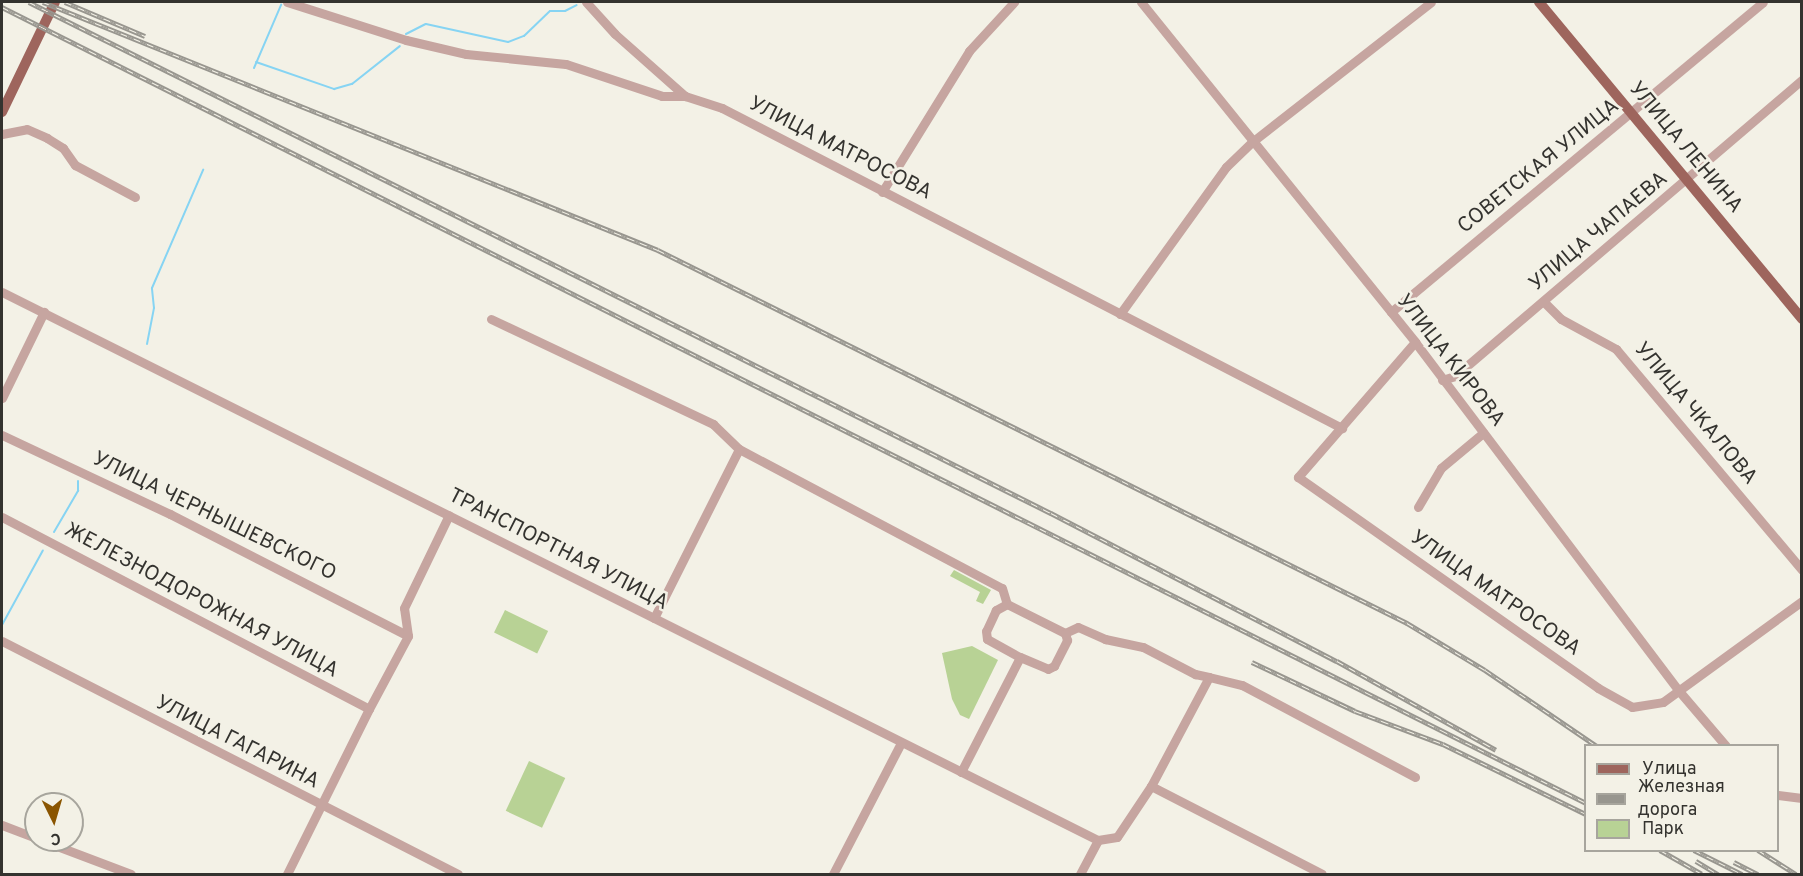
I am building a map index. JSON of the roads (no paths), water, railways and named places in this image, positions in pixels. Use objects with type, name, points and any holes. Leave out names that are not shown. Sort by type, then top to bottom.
[{"type":"main road","points":[[2,112],[55,2]]},
{"type":"main road","name":"УЛИЦА ЛЕНИНА","points":[[1539,2],[1802,319]]},
{"type":"street","name":"УЛИЦА МАТРОСОВА","points":[[287,2],[351,26],[416,43],[466,54],[566,64],[662,96],[685,96],[722,108],[1342,428],[1298,477],[1618,701],[1632,707],[1663,702],[1802,601]]},
{"type":"street","points":[[586,2],[615,34],[685,96]]},
{"type":"street","points":[[882,192],[969,51],[1014,2]]},
{"type":"street","name":"УЛИЦА КИРОВА","points":[[1141,2],[1415,342],[1679,691],[1724,744]]},
{"type":"street","points":[[1120,314],[1226,167],[1252,142],[1431,2]]},
{"type":"street","name":"СОВЕТСКАЯ УЛИЦА","points":[[1391,312],[1632,114],[1763,2]]},
{"type":"street","name":"УЛИЦА ЧАПАЕВА","points":[[1442,380],[1455,376],[1688,181],[1801,82]]},
{"type":"street","points":[[2,134],[27,129],[47,138],[63,148],[75,165],[135,197]]},
{"type":"street","name":"ТРАНСПОРТНАЯ УЛИЦА","points":[[2,292],[1098,840]]},
{"type":"street","name":"УЛИЦА ЧКАЛОВА","points":[[1544,302],[1561,320],[1616,349],[1802,570]]},
{"type":"street","points":[[2,398],[44,312]]},
{"type":"street","points":[[491,319],[713,424],[739,449],[1002,588],[1007,604],[1065,633],[1067,640],[1054,666],[1048,669],[987,639],[986,631],[996,610],[1007,604]]},
{"type":"street","points":[[1342,428],[1415,342]]},
{"type":"street","points":[[1418,507],[1441,468],[1483,434]]},
{"type":"street","name":"УЛИЦА ЧЕРНЫШЕВСКОГО","points":[[2,435],[170,514],[408,636]]},
{"type":"street","points":[[654,618],[739,449]]},
{"type":"street","points":[[287,874],[376,694],[408,636],[404,608],[449,515]]},
{"type":"street","name":"ЖЕЛЕЗНОДОРОЖНАЯ УЛИЦА","points":[[2,517],[369,709]]},
{"type":"street","points":[[1065,633],[1078,627],[1105,639],[1143,648],[1195,674],[1242,685],[1416,777]]},
{"type":"street","name":"УЛИЦА ГАГАРИНА","points":[[2,641],[322,807],[458,874]]},
{"type":"street","points":[[961,772],[1020,657]]},
{"type":"street","points":[[1080,874],[1098,840],[1117,837],[1151,786],[1209,676]]},
{"type":"street","points":[[832,874],[901,743]]},
{"type":"street","points":[[1151,786],[1322,874]]},
{"type":"street","points":[[1779,795],[1802,798]]},
{"type":"street","points":[[2,825],[24,833]]},
{"type":"street","points":[[72,852],[130,874]]},
{"type":"waterway","points":[[254,68],[281,5]]},
{"type":"waterway","points":[[406,34],[426,24],[508,42],[524,36],[550,11],[565,11],[577,5]]},
{"type":"waterway","points":[[256,62],[334,89],[352,84],[400,46]]},
{"type":"waterway","points":[[147,344],[154,308],[152,288],[203,170]]},
{"type":"waterway","points":[[54,532],[78,491],[78,481]]},
{"type":"waterway","points":[[2,625],[43,550]]},
{"type":"railway","points":[[29,2],[1051,513],[1337,661],[1496,750]]},
{"type":"railway","points":[[43,2],[658,250],[1407,623],[1485,670],[1594,744]]},
{"type":"railway","points":[[65,2],[145,36]]},
{"type":"railway","points":[[2,7],[1584,802]]},
{"type":"railway","points":[[1252,662],[1355,711],[1443,744],[1584,813]]},
{"type":"railway","points":[[1664,852],[1702,874]]},
{"type":"railway","points":[[1698,852],[1742,874]]},
{"type":"railway","points":[[1761,852],[1796,874]]},
{"type":"railway","points":[[1696,861],[1718,874]]},
{"type":"railway","points":[[1734,862],[1758,874]]}]
